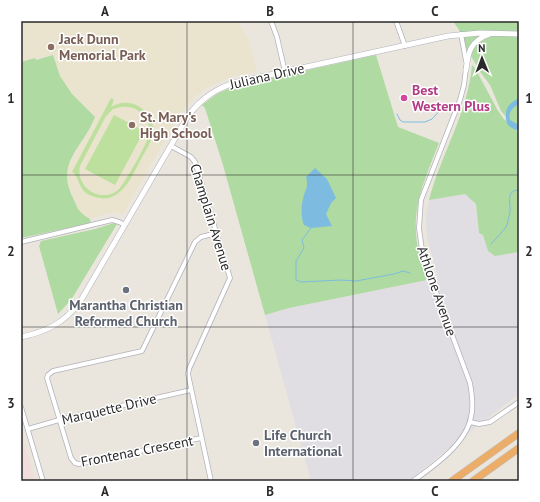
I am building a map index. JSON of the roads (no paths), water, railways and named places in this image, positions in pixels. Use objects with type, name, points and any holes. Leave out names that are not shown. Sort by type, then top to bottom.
[{"type":"highway","points":[[452,481],[519,433]]},
{"type":"highway","points":[[473,481],[519,448]]},
{"type":"street","points":[[271,21],[278,37],[285,72]]},
{"type":"street","points":[[396,21],[404,46]]},
{"type":"street","points":[[466,70],[469,51],[474,43],[484,36],[499,33]]},
{"type":"street","name":"Juliana Drive","points":[[21,337],[52,327],[64,320],[74,310],[191,112],[199,102],[210,93],[235,82],[462,34],[519,34]]},
{"type":"street","name":"Athlone Avenue","points":[[413,481],[451,450],[470,422],[472,408],[470,383],[423,257],[419,228],[421,200],[462,92],[466,70],[462,34]]},
{"type":"street","name":"Champlain Avenue","points":[[171,146],[194,160],[229,276],[229,282],[188,374],[211,481]]},
{"type":"street","points":[[21,242],[112,220],[125,225]]},
{"type":"street","name":"Frontenac Crescent","points":[[201,438],[77,464],[73,462],[71,458],[47,381],[48,375],[53,371],[142,351],[195,242],[201,238],[217,233]]},
{"type":"street","name":"Marquette Drive","points":[[28,429],[59,420],[191,390]]},
{"type":"street","points":[[470,422],[479,424],[490,422],[519,402]]},
{"type":"street","points":[[21,407],[43,481]]},
{"type":"water","points":[[519,98],[519,104],[511,110],[510,120],[519,125],[519,131],[513,129],[507,124],[506,112],[511,103]]},
{"type":"water","points":[[315,168],[327,179],[336,198],[331,203],[326,214],[332,226],[311,228],[304,225],[303,222],[302,209],[307,186],[306,177]]},
{"type":"waterway","points":[[397,114],[403,122],[425,122],[432,119],[444,106]]},
{"type":"waterway","points":[[491,244],[507,225],[510,212],[510,195],[512,192],[519,190]]},
{"type":"waterway","points":[[311,228],[302,240],[304,248],[296,261],[296,280],[301,282],[341,280],[356,281],[403,271],[410,273]]},
{"type":"place","name":"Jack Dunn Memorial Park","points":[[51,47]]},
{"type":"place","name":"Best Western Plus","points":[[404,98]]},
{"type":"place","name":"St. Mary's High School","points":[[132,125]]},
{"type":"place","name":"Marantha Christian Reformed Church","points":[[126,290]]},
{"type":"place","name":"Life Church International","points":[[256,443]]}]
